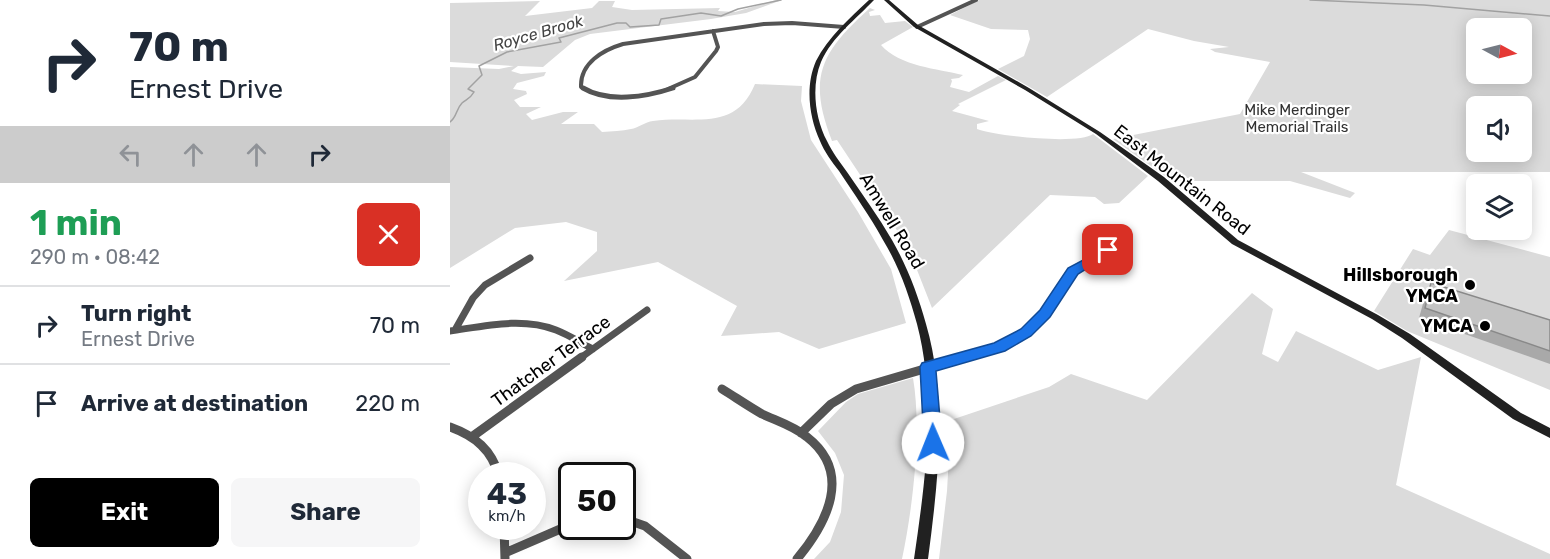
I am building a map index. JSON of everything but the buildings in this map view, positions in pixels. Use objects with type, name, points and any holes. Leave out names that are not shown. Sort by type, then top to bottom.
[{"type":"street","points":[[871,1],[878,0]]},
{"type":"street","points":[[917,27],[976,0]]},
{"type":"street","name":"Amwell Road","points":[[871,1],[844,27],[824,51],[815,72],[811,99],[815,122],[835,162],[889,243],[905,273],[921,322],[932,406],[933,457],[921,559]]},
{"type":"street","name":"East Mountain Road","points":[[887,1],[917,27],[1027,89],[1098,133],[1171,187],[1234,242],[1375,317],[1406,336],[1517,416],[1550,433]]},
{"type":"street","points":[[713,30],[718,46],[716,51],[695,76],[683,84],[659,92],[633,95],[593,94],[581,87],[582,78],[593,58],[606,50],[628,43],[713,30],[774,23],[844,27]]},
{"type":"street","points":[[801,433],[843,395],[870,383],[999,347],[1026,333],[1045,314],[1073,272],[1108,250]]},
{"type":"street","points":[[452,331],[473,298],[485,285],[530,258]]},
{"type":"street","name":"Thatcher Terrace","points":[[473,436],[647,310]]},
{"type":"street","points":[[452,331],[510,324],[534,325],[555,330],[593,349]]},
{"type":"street","points":[[722,389],[756,410],[801,433],[826,459],[831,471],[832,499],[821,529],[797,559]]},
{"type":"street","points":[[450,427],[473,436],[494,462]]},
{"type":"street","points":[[636,523],[645,526],[687,559]]},
{"type":"street","points":[[504,540],[505,556],[558,531]]},
{"type":"green space","points":[[782,0],[746,13],[590,34],[575,40],[543,67],[518,66],[511,71],[521,74],[546,72],[544,76],[517,83],[513,89],[526,91],[527,94],[514,100],[520,107],[541,107],[526,114],[532,120],[563,112],[578,112],[561,124],[594,124],[602,132],[631,129],[653,121],[698,120],[725,116],[736,110],[747,99],[755,84],[802,86],[801,101],[811,140],[858,212],[891,269],[906,323],[819,349],[779,332],[721,336],[737,306],[658,262],[564,281],[597,251],[597,232],[566,222],[515,228],[450,268],[450,67],[499,69],[514,66],[450,62],[450,3],[540,1],[525,16],[592,8],[599,1],[615,1],[612,7],[632,10],[720,8],[718,11],[735,12]]},
{"type":"green space","name":"Mike Merdinger Memorial Trails","points":[[979,0],[1550,0],[1550,172],[1301,172],[1355,193],[1350,198],[1290,181],[1172,181],[1113,139],[1240,114],[1270,62],[1215,52],[1210,49],[1229,47],[1148,29],[1047,97],[998,69],[1024,56],[1030,39],[1028,30],[991,29],[950,15]]},
{"type":"green space","points":[[870,8],[875,10],[869,12],[870,16],[880,15],[885,23],[905,21],[913,27],[881,45],[898,58],[908,62],[963,75],[951,79],[950,87],[969,92],[998,76],[1006,80],[958,104],[960,105],[952,111],[989,121],[977,124],[977,129],[1018,137],[1055,139],[1072,139],[1093,134],[1148,176],[1119,203],[1104,204],[1095,197],[1050,195],[932,308],[908,247],[837,140],[832,141],[824,119],[820,99],[823,67],[840,38]]},
{"type":"green space","name":"Hillsborough YMCA","points":[[1449,230],[1466,235],[1466,240],[1486,240],[1550,257],[1550,390],[1407,331],[1374,311],[1413,249],[1430,255]]},
{"type":"green space","points":[[1252,293],[1273,309],[1262,354],[1278,362],[1296,331],[1378,370],[1421,357],[1396,485],[1550,554],[1550,559],[939,559],[947,491],[951,420],[1049,387],[1071,374],[1147,400]]},
{"type":"green space","points":[[913,378],[917,421],[915,468],[910,516],[902,559],[814,559],[830,542],[841,512],[844,475],[835,453],[818,431],[846,402],[858,394]]},
{"type":"waterway","name":"Royce Brook","points":[[450,122],[460,105],[474,92],[468,89],[482,75],[479,66],[507,52],[561,42],[559,38],[617,23],[626,23],[630,27],[659,25],[661,19],[701,13],[721,16],[738,9],[781,0]]},
{"type":"waterway","points":[[1310,0],[1424,5],[1550,16]]},
{"type":"place","name":"Hillsborough YMCA","points":[[1470,285]]},
{"type":"place","name":"YMCA","points":[[1485,326]]},
{"type":"route","points":[[933,443],[928,367],[999,347],[1026,333],[1040,321],[1066,279],[1108,250]]}]
